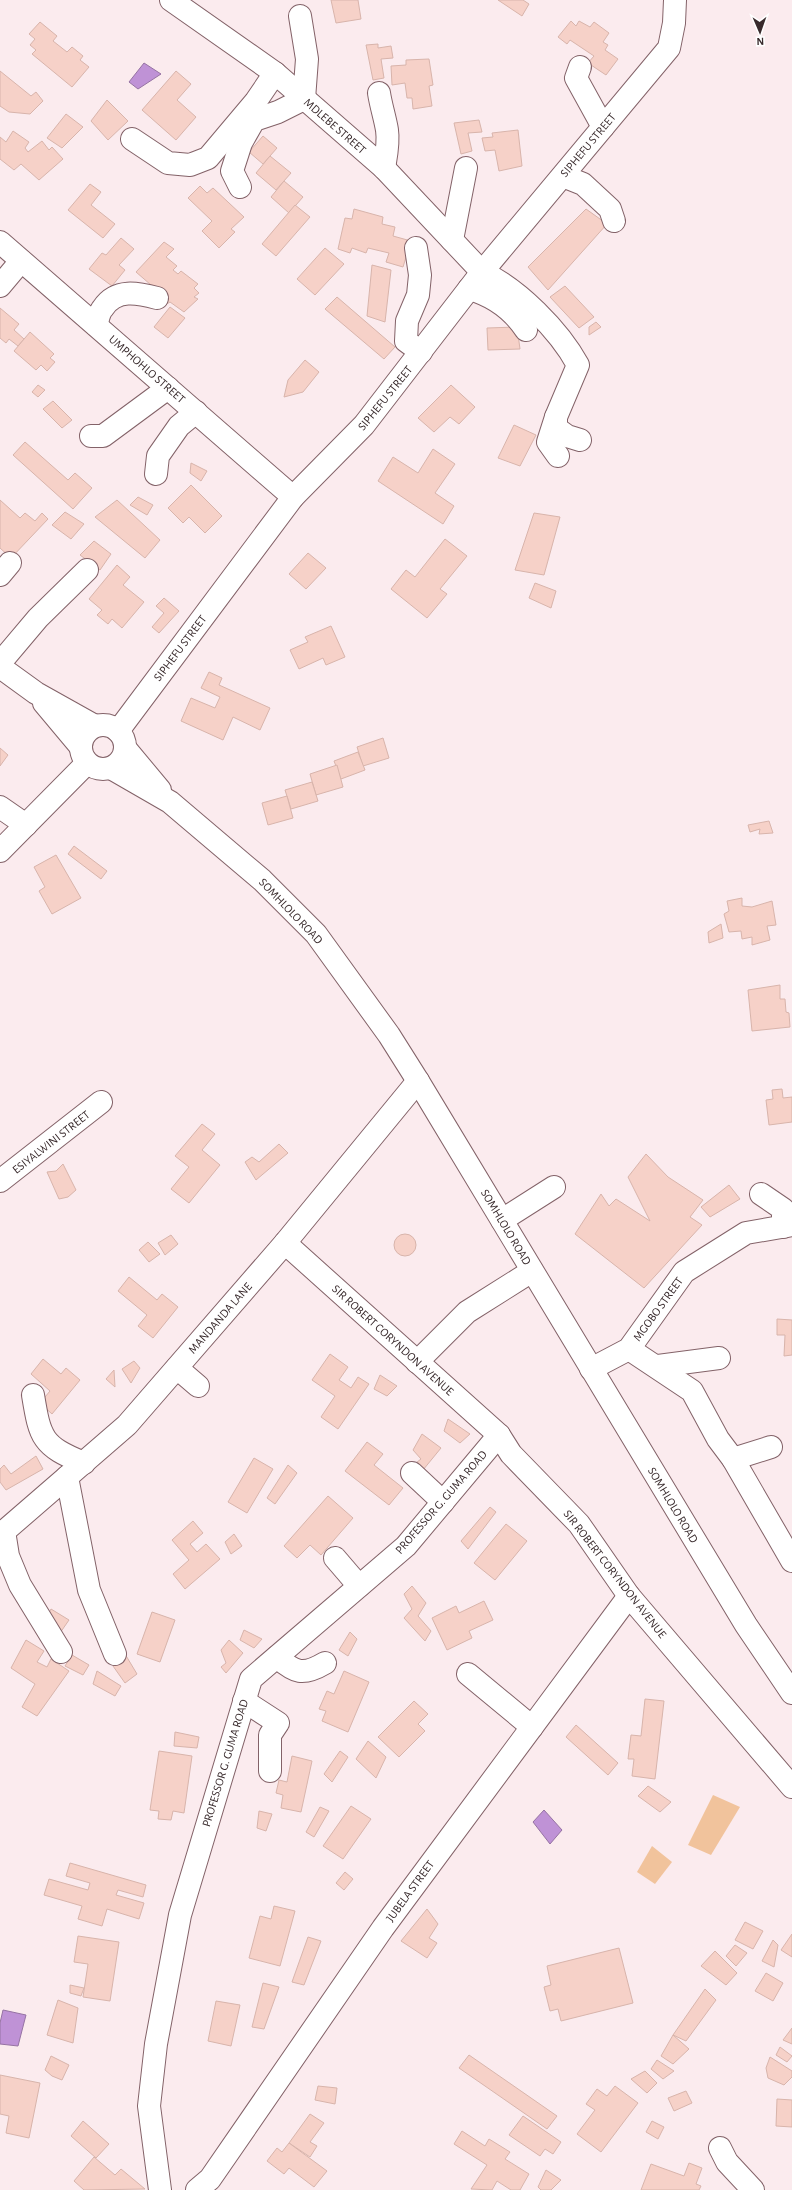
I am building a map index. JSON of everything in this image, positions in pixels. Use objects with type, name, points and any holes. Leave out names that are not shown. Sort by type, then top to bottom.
[{"type":"street","name":"MDLEBE STREET","points":[[170,0],[275,73],[384,168],[452,240],[476,281]]},
{"type":"street","name":"SIPHEFU STREET","points":[[122,740],[293,497],[364,425],[476,281],[669,48],[674,24],[675,0]]},
{"type":"street","points":[[240,187],[232,171],[241,143],[254,120],[278,112],[304,99],[307,59],[300,16]]},
{"type":"street","points":[[580,67],[576,78],[603,127]]},
{"type":"street","points":[[132,139],[168,163],[190,165],[208,158],[256,101],[275,73]]},
{"type":"street","points":[[379,93],[382,113],[387,130],[388,151],[384,168]]},
{"type":"street","points":[[452,240],[466,168]]},
{"type":"street","points":[[563,176],[583,184],[610,210],[614,221]]},
{"type":"street","name":"UMPHOHLO STREET","points":[[0,242],[293,497]]},
{"type":"street","points":[[416,248],[420,275],[418,295],[407,321],[406,341],[421,352]]},
{"type":"street","points":[[0,286],[22,261]]},
{"type":"street","points":[[476,281],[499,280],[517,293],[570,350],[578,365],[556,417],[548,442],[558,456]]},
{"type":"street","points":[[476,281],[488,294],[517,316],[526,330]]},
{"type":"street","points":[[96,325],[103,308],[114,298],[133,292],[157,298]]},
{"type":"street","points":[[91,436],[103,436],[168,388]]},
{"type":"street","points":[[156,474],[158,456],[179,426],[196,412]]},
{"type":"street","points":[[556,417],[556,428],[567,436],[580,440]]},
{"type":"street","points":[[0,663],[38,618],[87,570]]},
{"type":"street","points":[[0,667],[36,693],[95,726]]},
{"type":"street","points":[[36,693],[84,754]]},
{"type":"street","points":[[0,851],[26,825],[84,754],[85,734],[95,726],[107,725],[122,740],[121,760],[111,768]]},
{"type":"street","name":"SOMHLOLO ROAD","points":[[122,740],[170,802]]},
{"type":"street","name":"SOMHLOLO ROAD","points":[[84,754],[98,769],[111,768],[170,802],[262,880],[316,934],[389,1035],[418,1081],[746,1625],[792,1693]]},
{"type":"street","points":[[0,808],[26,825]]},
{"type":"street","name":"MANDANDA LANE","points":[[2,1533],[127,1425],[285,1242],[418,1081]]},
{"type":"street","name":"ESIYALWINI STREET","points":[[0,1181],[101,1102]]},
{"type":"street","points":[[502,1220],[554,1187]]},
{"type":"street","points":[[761,1194],[783,1209],[787,1226]]},
{"type":"street","name":"MGOBO STREET","points":[[591,1369],[629,1349],[684,1272],[746,1233],[787,1226]]},
{"type":"street","name":"SIR ROBERT CORYNDON AVENUE","points":[[285,1242],[499,1435],[511,1454],[579,1524],[629,1596],[792,1787]]},
{"type":"street","points":[[417,1362],[467,1312],[532,1271]]},
{"type":"street","points":[[629,1349],[658,1366],[692,1391],[718,1440],[733,1459],[792,1561]]},
{"type":"street","points":[[658,1366],[718,1358]]},
{"type":"street","points":[[177,1368],[198,1386]]},
{"type":"street","points":[[33,1395],[38,1424],[48,1442],[59,1453],[84,1463]]},
{"type":"street","name":"PROFESSOR G. GUMA ROAD","points":[[160,2190],[149,2106],[156,2044],[180,1916],[251,1679],[406,1546],[499,1435]]},
{"type":"street","points":[[733,1459],[770,1448]]},
{"type":"street","points":[[412,1473],[442,1502]]},
{"type":"street","points":[[67,1477],[89,1590],[115,1654]]},
{"type":"street","points":[[2,1533],[8,1556],[20,1585],[62,1652]]},
{"type":"street","points":[[336,1558],[359,1586]]},
{"type":"street","name":"JUBELA STREET","points":[[209,2186],[383,1928],[629,1596]]},
{"type":"street","points":[[277,1657],[292,1670],[312,1671],[326,1664]]},
{"type":"street","points":[[468,1674],[532,1727]]},
{"type":"street","points":[[244,1701],[278,1723],[270,1735],[270,1771]]},
{"type":"street","points":[[720,2148],[727,2162],[753,2190]]},
{"type":"shaded area","points":[[144,63],[161,74],[138,89],[129,82]]},
{"type":"shaded area","points":[[713,1795],[740,1807],[711,1855],[688,1845]]},
{"type":"shaded area","points":[[544,1810],[562,1830],[550,1844],[533,1822]]},
{"type":"shaded area","points":[[652,1846],[672,1862],[655,1884],[637,1872]]},
{"type":"shaded area","points":[[3,2010],[26,2015],[18,2046],[0,2044],[0,2023]]},
{"type":"building","points":[[331,0],[358,0],[361,19],[336,23]]},
{"type":"building","points":[[498,0],[523,0],[529,4],[522,16]]},
{"type":"building","points":[[571,21],[576,26],[579,21],[590,27],[594,22],[609,33],[603,42],[608,45],[605,50],[618,59],[606,75],[588,63],[594,56],[570,40],[567,44],[558,37]]},
{"type":"building","points":[[40,22],[57,36],[53,41],[67,52],[72,47],[83,56],[80,60],[89,67],[72,87],[32,54],[36,50],[30,45],[35,39],[29,34]]},
{"type":"building","points":[[378,44],[378,48],[391,46],[393,58],[381,59],[384,78],[373,80],[366,45]]},
{"type":"building","points":[[429,59],[433,85],[429,86],[432,106],[413,109],[412,98],[407,98],[405,83],[392,85],[391,66],[406,65],[406,60]]},
{"type":"building","points":[[0,71],[31,96],[36,92],[43,101],[30,114],[9,112],[0,106]]},
{"type":"building","points":[[176,71],[191,84],[177,100],[196,117],[176,140],[142,110]]},
{"type":"building","points":[[107,100],[128,121],[108,140],[91,121]]},
{"type":"building","points":[[66,114],[83,127],[62,148],[47,138]]},
{"type":"building","points":[[479,120],[482,132],[468,133],[472,151],[461,154],[454,123]]},
{"type":"building","points":[[518,130],[522,166],[499,171],[495,150],[485,151],[482,138],[493,137],[492,133]]},
{"type":"building","points":[[13,131],[29,142],[25,148],[28,152],[42,141],[49,150],[52,147],[63,159],[39,180],[21,164],[14,170],[0,159],[0,137],[6,142]]},
{"type":"building","points":[[263,136],[277,148],[263,164],[249,152]]},
{"type":"building","points":[[270,156],[291,173],[276,190],[256,173]]},
{"type":"building","points":[[284,181],[303,197],[289,213],[271,197]]},
{"type":"building","points":[[90,184],[101,192],[91,205],[115,224],[103,238],[68,210]]},
{"type":"building","points":[[200,186],[207,193],[213,188],[244,217],[231,229],[235,232],[219,248],[202,231],[212,221],[188,198]]},
{"type":"building","points":[[295,205],[310,217],[276,256],[262,244]]},
{"type":"building","points":[[354,209],[383,217],[382,224],[395,227],[393,236],[411,241],[403,267],[386,262],[389,253],[368,248],[366,253],[352,248],[350,253],[338,249],[345,218],[352,219]]},
{"type":"building","points":[[586,209],[607,224],[548,290],[528,267]]},
{"type":"building","points":[[121,238],[134,249],[119,265],[125,270],[112,286],[89,269],[102,253],[106,255]]},
{"type":"building","points":[[164,242],[174,249],[166,257],[177,266],[173,270],[178,274],[181,271],[198,284],[194,288],[199,293],[194,297],[198,299],[184,312],[170,302],[165,305],[147,290],[151,285],[136,272]]},
{"type":"building","points":[[325,248],[344,264],[315,295],[297,279]]},
{"type":"building","points":[[372,265],[391,270],[385,322],[367,316]]},
{"type":"building","points":[[565,286],[594,317],[579,328],[550,297]]},
{"type":"building","points":[[337,297],[395,347],[384,359],[325,309]]},
{"type":"building","points":[[170,307],[185,318],[168,338],[154,327]]},
{"type":"building","points":[[0,308],[19,324],[14,330],[24,339],[18,346],[9,339],[6,343],[0,338]]},
{"type":"building","points":[[596,322],[601,327],[589,335],[589,327]]},
{"type":"building","points":[[517,327],[520,349],[488,350],[487,328]]},
{"type":"building","points":[[30,332],[54,354],[50,358],[55,362],[47,371],[41,365],[36,370],[14,351]]},
{"type":"building","points":[[305,360],[319,372],[303,392],[284,397],[288,380]]},
{"type":"building","points":[[38,385],[45,390],[38,397],[32,392]]},
{"type":"building","points":[[451,385],[475,407],[459,424],[450,417],[434,432],[418,418]]},
{"type":"building","points":[[53,401],[72,420],[62,428],[43,409]]},
{"type":"building","points":[[514,425],[536,435],[520,466],[498,458]]},
{"type":"building","points":[[25,442],[68,480],[75,473],[92,488],[73,509],[13,455]]},
{"type":"building","points":[[433,449],[455,464],[435,493],[454,506],[443,524],[378,481],[393,457],[418,473]]},
{"type":"building","points":[[191,463],[207,471],[201,481],[190,473]]},
{"type":"building","points":[[191,485],[222,516],[205,533],[189,517],[183,523],[168,508]]},
{"type":"building","points":[[138,497],[153,505],[147,515],[130,505]]},
{"type":"building","points":[[0,500],[20,518],[25,513],[35,521],[42,513],[48,519],[11,558],[0,548]]},
{"type":"building","points":[[117,500],[160,540],[145,558],[95,517]]},
{"type":"building","points":[[65,512],[84,524],[71,539],[52,525]]},
{"type":"building","points":[[534,513],[560,517],[544,575],[515,570]]},
{"type":"building","points":[[445,539],[467,556],[440,589],[447,594],[427,618],[391,589],[406,570],[415,577]]},
{"type":"building","points":[[94,541],[111,554],[100,570],[80,555]]},
{"type":"building","points":[[308,553],[326,568],[306,589],[289,574]]},
{"type":"building","points":[[117,565],[130,577],[123,585],[144,602],[122,628],[112,619],[108,624],[97,615],[102,610],[89,599]]},
{"type":"building","points":[[535,583],[556,591],[551,608],[529,598]]},
{"type":"building","points":[[164,598],[179,611],[159,633],[152,627],[164,613],[156,606]]},
{"type":"building","points":[[331,626],[345,657],[326,665],[323,658],[299,669],[290,650],[308,642],[305,637]]},
{"type":"building","points":[[209,672],[222,678],[219,685],[270,708],[260,730],[233,717],[223,740],[181,721],[191,698],[215,708],[220,697],[201,688]]},
{"type":"building","points":[[383,738],[389,758],[363,766],[357,747]]},
{"type":"building","points":[[0,748],[8,755],[0,766]]},
{"type":"building","points":[[358,752],[365,770],[341,779],[334,761]]},
{"type":"building","points":[[337,765],[343,787],[316,795],[310,774]]},
{"type":"building","points":[[312,782],[318,801],[291,809],[285,790]]},
{"type":"building","points":[[287,796],[293,818],[268,825],[262,803]]},
{"type":"building","points":[[769,821],[773,833],[759,834],[760,829],[750,832],[748,825]]},
{"type":"building","points":[[74,846],[107,871],[101,879],[68,854]]},
{"type":"building","points":[[56,855],[81,898],[52,914],[39,891],[45,887],[34,867]]},
{"type":"building","points":[[742,898],[742,906],[752,907],[772,901],[776,925],[767,926],[770,940],[752,945],[752,937],[742,939],[741,931],[729,932],[724,914],[729,911],[727,901]]},
{"type":"building","points":[[721,924],[723,938],[709,943],[708,932]]},
{"type":"building","points":[[780,985],[780,999],[785,999],[786,1012],[789,1013],[790,1027],[752,1031],[748,990]]},
{"type":"building","points":[[782,1089],[783,1098],[792,1097],[792,1122],[769,1125],[766,1100],[773,1099],[772,1090]]},
{"type":"building","points":[[202,1124],[215,1134],[202,1150],[220,1165],[189,1203],[171,1189],[189,1167],[175,1156]]},
{"type":"building","points":[[279,1144],[288,1153],[256,1180],[245,1162],[252,1157],[259,1162]]},
{"type":"building","points":[[646,1154],[668,1177],[703,1200],[690,1217],[702,1225],[644,1288],[575,1234],[601,1194],[609,1206],[616,1199],[650,1221],[628,1177]]},
{"type":"building","points":[[63,1164],[76,1190],[68,1197],[59,1199],[47,1172],[56,1171]]},
{"type":"building","points":[[729,1185],[740,1199],[710,1217],[701,1207]]},
{"type":"building","points":[[401,1234],[409,1234],[416,1241],[416,1249],[409,1256],[401,1256],[394,1249],[394,1241]]},
{"type":"building","points":[[171,1235],[178,1244],[165,1255],[158,1243]]},
{"type":"building","points":[[148,1242],[160,1254],[149,1262],[139,1250]]},
{"type":"building","points":[[129,1277],[157,1300],[162,1294],[178,1307],[153,1338],[138,1326],[147,1315],[118,1291]]},
{"type":"building","points":[[777,1319],[792,1320],[792,1355],[784,1356],[785,1335],[777,1335]]},
{"type":"building","points":[[330,1354],[348,1367],[339,1380],[351,1388],[358,1377],[369,1384],[338,1429],[321,1417],[335,1396],[312,1380]]},
{"type":"building","points":[[43,1359],[61,1374],[66,1368],[80,1380],[52,1414],[40,1403],[50,1391],[31,1374]]},
{"type":"building","points":[[134,1361],[140,1368],[131,1383],[122,1369]]},
{"type":"building","points":[[114,1370],[115,1387],[106,1379]]},
{"type":"building","points":[[380,1375],[397,1386],[387,1396],[374,1389]]},
{"type":"building","points":[[448,1419],[470,1434],[460,1443],[444,1431]]},
{"type":"building","points":[[422,1434],[441,1448],[423,1470],[412,1466],[421,1459],[413,1450]]},
{"type":"building","points":[[367,1442],[383,1454],[374,1465],[403,1488],[389,1505],[345,1471]]},
{"type":"building","points":[[36,1456],[43,1469],[6,1490],[0,1482],[0,1469],[4,1465],[11,1474]]},
{"type":"building","points":[[254,1458],[273,1469],[247,1513],[228,1502]]},
{"type":"building","points":[[288,1465],[297,1473],[275,1504],[267,1498]]},
{"type":"building","points":[[328,1496],[353,1518],[321,1555],[310,1545],[297,1558],[284,1546]]},
{"type":"building","points":[[490,1507],[496,1512],[468,1549],[461,1541]]},
{"type":"building","points":[[193,1521],[203,1533],[190,1544],[197,1552],[206,1544],[220,1559],[185,1589],[173,1574],[189,1560],[172,1540]]},
{"type":"building","points":[[506,1524],[527,1541],[495,1580],[474,1563]]},
{"type":"building","points":[[234,1534],[242,1546],[231,1554],[225,1542]]},
{"type":"building","points":[[412,1586],[426,1603],[418,1616],[431,1631],[425,1641],[404,1618],[412,1609],[404,1594]]},
{"type":"building","points":[[484,1601],[493,1620],[469,1631],[472,1638],[447,1650],[432,1618],[456,1606],[459,1613]]},
{"type":"building","points":[[51,1609],[69,1620],[60,1633],[43,1624]]},
{"type":"building","points":[[152,1612],[175,1620],[160,1662],[137,1654]]},
{"type":"building","points":[[244,1630],[262,1639],[254,1648],[240,1640]]},
{"type":"building","points":[[350,1632],[357,1639],[348,1656],[339,1650]]},
{"type":"building","points":[[26,1640],[44,1651],[37,1662],[47,1667],[51,1659],[69,1671],[37,1716],[22,1707],[35,1684],[11,1668]]},
{"type":"building","points":[[229,1640],[243,1653],[226,1673],[221,1667],[226,1663],[221,1650]]},
{"type":"building","points":[[125,1654],[137,1674],[125,1683],[113,1666]]},
{"type":"building","points":[[72,1655],[89,1665],[83,1675],[65,1666]]},
{"type":"building","points":[[97,1671],[121,1686],[115,1696],[93,1684]]},
{"type":"building","points":[[344,1671],[369,1682],[348,1732],[322,1721],[326,1711],[319,1709],[327,1691],[334,1694]]},
{"type":"building","points":[[645,1699],[664,1701],[655,1779],[632,1776],[634,1759],[628,1759],[631,1735],[641,1736]]},
{"type":"building","points":[[414,1701],[428,1714],[418,1724],[425,1731],[399,1757],[378,1737]]},
{"type":"building","points":[[576,1725],[618,1763],[608,1775],[566,1737]]},
{"type":"building","points":[[175,1732],[199,1737],[197,1748],[174,1746]]},
{"type":"building","points":[[368,1741],[386,1757],[376,1778],[356,1759]]},
{"type":"building","points":[[159,1751],[192,1756],[184,1813],[173,1811],[171,1820],[158,1819],[159,1811],[150,1810]]},
{"type":"building","points":[[340,1751],[348,1757],[332,1782],[324,1774]]},
{"type":"building","points":[[292,1756],[312,1761],[301,1812],[281,1808],[283,1795],[276,1793],[279,1780],[287,1782]]},
{"type":"building","points":[[648,1786],[671,1802],[660,1812],[638,1796]]},
{"type":"building","points":[[351,1806],[371,1819],[343,1859],[323,1846]]},
{"type":"building","points":[[320,1807],[329,1811],[314,1837],[306,1832]]},
{"type":"building","points":[[259,1811],[272,1814],[266,1831],[257,1828]]},
{"type":"building","points":[[70,1863],[146,1885],[143,1897],[118,1890],[116,1895],[144,1903],[139,1919],[107,1909],[102,1926],[78,1919],[82,1906],[44,1895],[49,1879],[88,1890],[90,1883],[66,1876]]},
{"type":"building","points":[[345,1872],[353,1879],[344,1890],[336,1883]]},
{"type":"building","points":[[274,1906],[295,1911],[280,1966],[249,1958],[260,1916],[271,1919]]},
{"type":"building","points":[[427,1909],[438,1924],[429,1938],[437,1943],[427,1958],[401,1941]]},
{"type":"building","points":[[745,1922],[763,1931],[753,1949],[735,1940]]},
{"type":"building","points":[[792,1934],[792,1957],[781,1950]]},
{"type":"building","points":[[78,1936],[119,1942],[110,2001],[83,1997],[88,1964],[74,1962]]},
{"type":"building","points":[[308,1937],[321,1941],[304,1985],[292,1982]]},
{"type":"building","points":[[773,1940],[778,1945],[774,1967],[762,1961]]},
{"type":"building","points":[[735,1945],[747,1953],[736,1966],[726,1956]]},
{"type":"building","points":[[619,1948],[633,2003],[561,2021],[558,2009],[550,2011],[544,1987],[551,1985],[547,1966]]},
{"type":"building","points":[[715,1951],[737,1973],[726,1985],[701,1966]]},
{"type":"building","points":[[766,1973],[783,1983],[773,2001],[755,1991]]},
{"type":"building","points":[[263,1983],[279,1987],[264,2029],[252,2027]]},
{"type":"building","points":[[70,1985],[84,1988],[81,1996],[70,1993]]},
{"type":"building","points":[[705,1989],[716,2000],[686,2041],[673,2035]]},
{"type":"building","points":[[58,2000],[78,2008],[73,2043],[47,2035]]},
{"type":"building","points":[[216,2001],[240,2005],[231,2046],[208,2041]]},
{"type":"building","points":[[792,2028],[792,2044],[783,2040]]},
{"type":"building","points":[[673,2035],[689,2049],[673,2064],[661,2056]]},
{"type":"building","points":[[780,2047],[792,2056],[787,2062],[776,2055]]},
{"type":"building","points":[[469,2055],[557,2116],[547,2129],[459,2068]]},
{"type":"building","points":[[51,2056],[69,2065],[62,2080],[52,2076],[45,2070]]},
{"type":"building","points":[[770,2057],[792,2071],[792,2077],[784,2085],[768,2078],[766,2068]]},
{"type":"building","points":[[657,2060],[674,2071],[663,2079],[651,2069]]},
{"type":"building","points":[[645,2071],[657,2083],[647,2093],[631,2079]]},
{"type":"building","points":[[0,2075],[40,2083],[29,2138],[6,2133],[9,2116],[0,2114]]},
{"type":"building","points":[[318,2086],[337,2088],[335,2104],[315,2100]]},
{"type":"building","points":[[615,2086],[638,2103],[601,2152],[577,2134],[595,2110],[586,2104],[597,2089],[607,2096]]},
{"type":"building","points":[[686,2091],[692,2103],[674,2111],[668,2098]]},
{"type":"building","points":[[777,2099],[792,2100],[792,2127],[776,2126]]},
{"type":"building","points":[[310,2114],[324,2123],[310,2142],[317,2146],[310,2157],[289,2143]]},
{"type":"building","points":[[523,2116],[561,2142],[553,2154],[545,2149],[540,2156],[509,2135]]},
{"type":"building","points":[[83,2121],[109,2144],[96,2158],[71,2136]]},
{"type":"building","points":[[652,2121],[664,2127],[658,2139],[646,2132]]},
{"type":"building","points":[[462,2131],[485,2146],[489,2139],[510,2152],[505,2159],[529,2174],[520,2190],[511,2190],[497,2181],[492,2190],[471,2189],[487,2165],[454,2144]]},
{"type":"building","points":[[289,2143],[327,2171],[314,2187],[289,2168],[284,2174],[267,2161],[277,2148],[282,2152]]},
{"type":"building","points":[[94,2157],[115,2175],[121,2169],[145,2189],[84,2190],[74,2181]]},
{"type":"building","points":[[689,2163],[702,2168],[696,2184],[701,2186],[699,2190],[641,2190],[651,2164],[684,2176]]},
{"type":"building","points":[[546,2170],[561,2180],[551,2190],[541,2190],[538,2187]]}]
